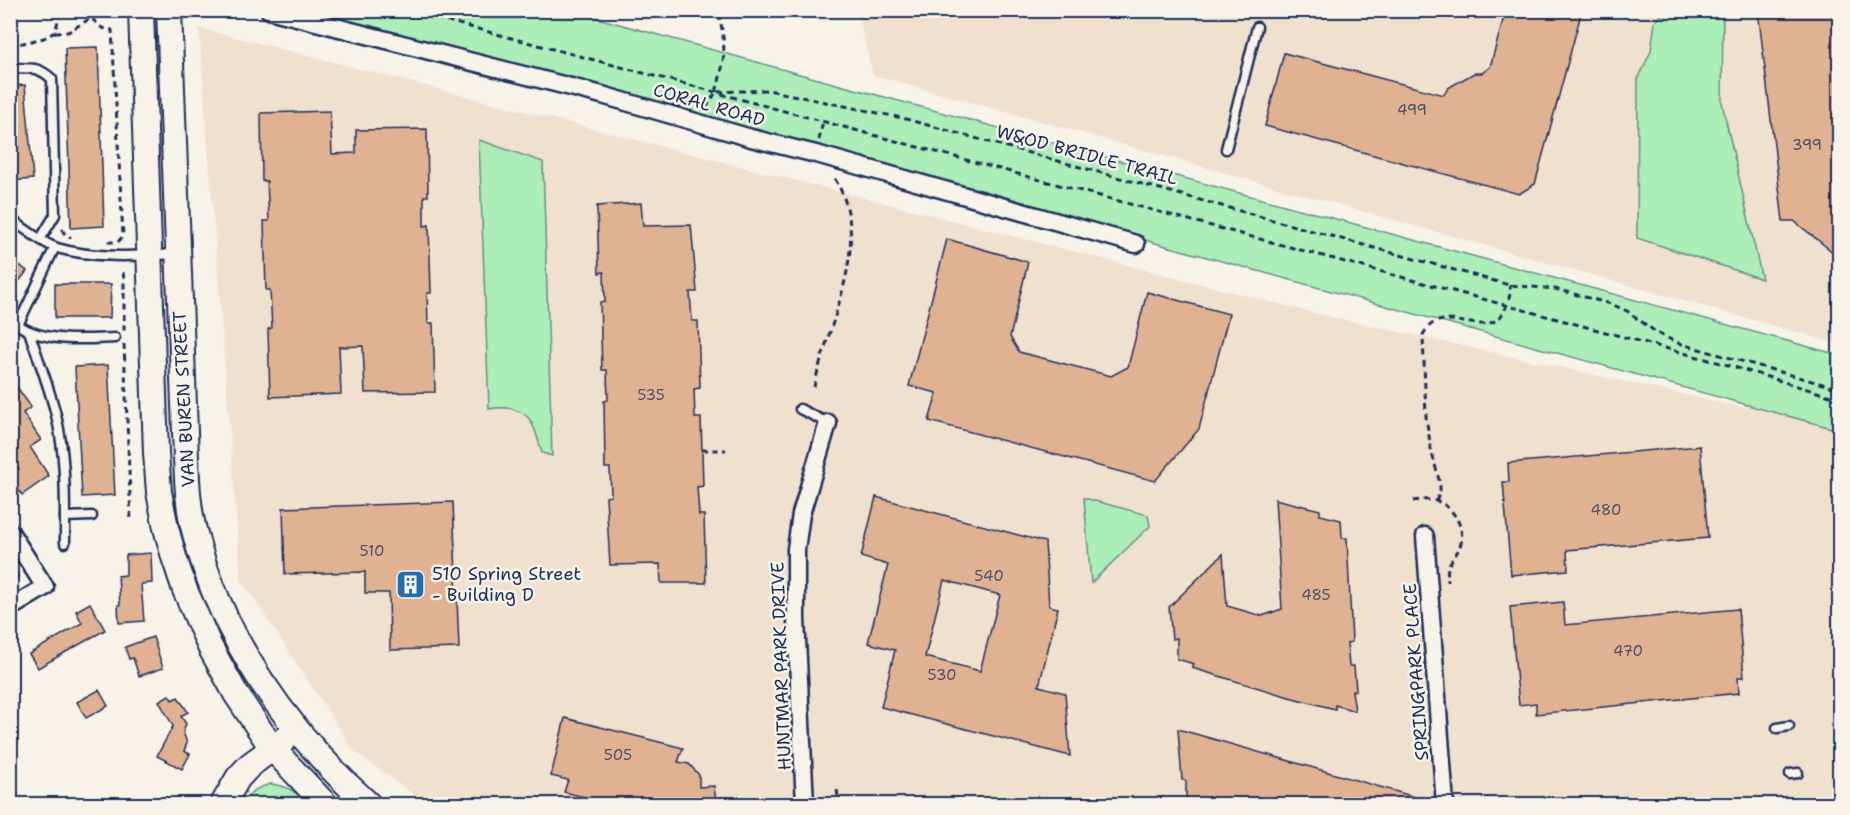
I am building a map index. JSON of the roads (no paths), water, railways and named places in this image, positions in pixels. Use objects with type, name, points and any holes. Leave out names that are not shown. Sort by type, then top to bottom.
[{"type":"main road","name":"VAN BUREN STREET","points":[[141,10],[156,453],[159,492],[166,528],[185,590],[210,647],[236,694],[272,748],[325,804]]},
{"type":"main road","name":"VAN BUREN STREET","points":[[169,10],[186,458],[188,493],[194,529],[217,596],[232,631],[254,669],[296,730],[347,785],[368,804]]},
{"type":"main road","points":[[223,804],[238,778],[249,765],[296,730]]},
{"type":"street","name":"CORAL ROAD","points":[[269,10],[602,95],[1136,244]]},
{"type":"street","name":"HUNTMAR PARK DRIVE","points":[[805,804],[795,619],[796,549],[801,514],[828,423]]},
{"type":"street","points":[[10,532],[45,587],[10,608]]},
{"type":"street","name":"SPRINGPARK PLACE","points":[[1425,536],[1445,804]]},
{"type":"lane","points":[[1226,149],[1257,27]]},
{"type":"lane","points":[[10,68],[32,68],[44,72],[52,79],[55,215],[41,238]]},
{"type":"lane","points":[[10,218],[55,247],[90,254],[150,256],[178,254]]},
{"type":"lane","points":[[55,247],[14,323],[44,336],[67,339],[116,338]]},
{"type":"lane","points":[[29,331],[56,414],[64,474],[65,543]]},
{"type":"lane","points":[[800,409],[828,423]]},
{"type":"lane","points":[[65,517],[92,516]]},
{"type":"lane","points":[[1777,728],[1790,726]]},
{"type":"place","name":"510 Spring Street - Building D","points":[[411,584]]}]
